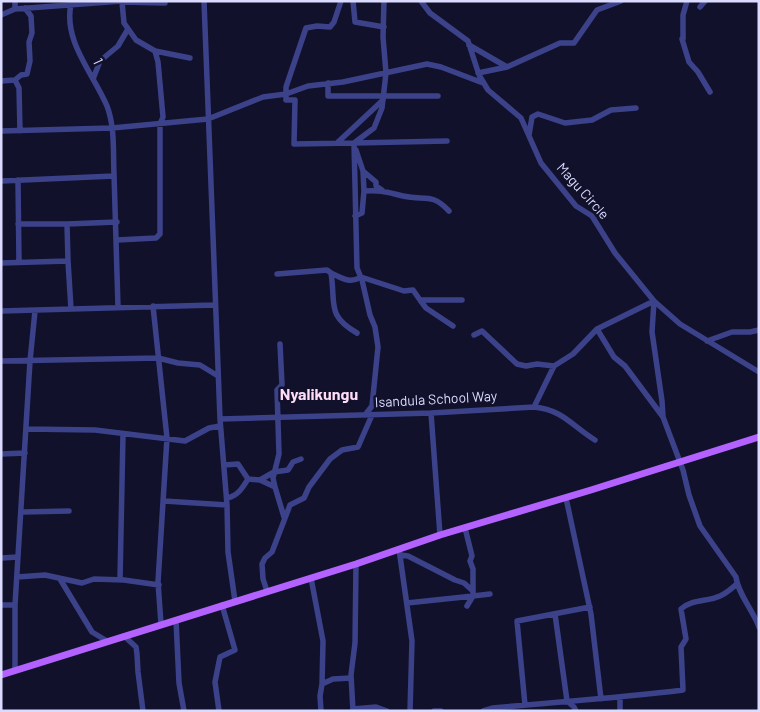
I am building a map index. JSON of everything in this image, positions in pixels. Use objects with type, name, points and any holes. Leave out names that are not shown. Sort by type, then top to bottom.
[{"type":"main road","points":[[1,675],[222,605],[400,552],[440,535],[566,498],[759,437]]},
{"type":"street","points":[[15,1],[15,9]]},
{"type":"street","points":[[204,1],[214,304],[220,422],[227,498],[228,552],[235,602]]},
{"type":"street","points":[[341,1],[334,22],[330,27],[317,26],[306,28],[286,87],[286,100],[295,100],[294,144],[447,141]]},
{"type":"street","points":[[353,1],[352,12],[354,22],[384,27]]},
{"type":"street","points":[[354,143],[374,128],[382,108],[386,73],[384,1]]},
{"type":"street","name":"Magu Circle","points":[[421,1],[430,13],[468,41],[478,73],[488,90],[521,118],[541,163],[576,206],[592,216],[615,253],[654,301],[680,324],[759,372]]},
{"type":"street","points":[[478,73],[507,67],[560,44],[574,43],[598,10],[621,1]]},
{"type":"street","points":[[687,1],[683,15],[682,39],[689,62],[698,72],[710,92]]},
{"type":"street","points":[[700,8],[705,1]]},
{"type":"street","points":[[122,2],[124,23],[136,40],[155,52],[190,58]]},
{"type":"street","points":[[1,15],[15,9],[71,4],[165,2]]},
{"type":"street","name":"1","points":[[71,4],[69,14],[70,32],[107,107],[112,128],[117,222],[118,308]]},
{"type":"street","points":[[1,81],[15,80],[20,75],[27,74],[30,61],[29,42],[32,33],[31,16],[25,8]]},
{"type":"street","points":[[93,79],[100,61],[118,46],[128,29]]},
{"type":"street","points":[[469,45],[507,67]]},
{"type":"street","points":[[117,240],[156,238],[160,234],[160,124],[163,117],[158,62],[155,52]]},
{"type":"street","points":[[1,131],[112,128],[208,119],[263,97],[286,94],[308,86],[386,73],[426,64],[441,66],[484,83]]},
{"type":"street","points":[[15,80],[19,88],[20,131]]},
{"type":"street","points":[[328,83],[328,96],[383,98],[438,96]]},
{"type":"street","points":[[337,143],[383,98]]},
{"type":"street","points":[[529,135],[532,117],[538,114],[564,124],[592,120],[611,110],[636,108]]},
{"type":"street","points":[[354,143],[363,171],[364,191],[362,213],[355,216]]},
{"type":"street","points":[[268,591],[263,579],[262,564],[265,558],[272,552],[290,505],[304,498],[309,487],[330,459],[342,450],[358,448],[372,406],[378,347],[375,327],[357,268],[354,143]]},
{"type":"street","points":[[363,171],[382,190],[403,196],[431,198],[440,202],[449,212]]},
{"type":"street","points":[[1,181],[114,176]]},
{"type":"street","points":[[18,180],[19,262]]},
{"type":"street","points":[[364,191],[382,190]]},
{"type":"street","points":[[18,224],[117,222]]},
{"type":"street","points":[[67,224],[71,309]]},
{"type":"street","points":[[1,263],[68,261]]},
{"type":"street","points":[[276,274],[327,270],[347,281],[356,280],[361,277],[404,291],[413,290],[426,308],[453,326]]},
{"type":"street","points":[[331,273],[333,308],[337,319],[357,333]]},
{"type":"street","points":[[420,300],[462,300]]},
{"type":"street","points":[[534,407],[554,366],[574,354],[597,329],[654,301],[652,332],[663,417],[683,470],[689,495],[700,526],[736,577],[737,584],[755,614],[759,626]]},
{"type":"street","points":[[1,311],[214,304]]},
{"type":"street","points":[[153,306],[167,438],[159,585],[161,624]]},
{"type":"street","points":[[15,671],[15,605],[30,360],[35,311]]},
{"type":"street","points":[[597,329],[614,357],[625,366],[663,417]]},
{"type":"street","points":[[707,341],[732,332],[759,330]]},
{"type":"street","points":[[474,335],[482,331],[517,364],[526,366],[537,364],[554,366]]},
{"type":"street","points":[[280,344],[282,385],[277,390],[279,454],[273,478],[284,517]]},
{"type":"street","points":[[1,361],[158,358],[178,363],[200,365],[218,376]]},
{"type":"street","name":"Isandula School Way","points":[[26,428],[94,430],[185,440],[220,422],[534,407],[547,408],[557,412],[595,440]]},
{"type":"street","points":[[431,413],[440,535]]},
{"type":"street","points":[[120,580],[123,434]]},
{"type":"street","points":[[1,454],[25,453]]},
{"type":"street","points":[[260,480],[274,472],[288,470],[293,462],[301,459]]},
{"type":"street","points":[[224,465],[238,464],[248,479]]},
{"type":"street","points":[[248,479],[260,480],[276,487]]},
{"type":"street","points":[[227,498],[232,497],[241,490],[248,479]]},
{"type":"street","points":[[566,498],[590,607],[601,699]]},
{"type":"street","points":[[164,501],[227,505]]},
{"type":"street","points":[[22,512],[69,511]]},
{"type":"street","points":[[465,528],[472,556],[470,560],[473,569],[473,594],[467,606]]},
{"type":"street","points":[[400,552],[464,583],[473,594]]},
{"type":"street","points":[[400,552],[412,640],[410,711]]},
{"type":"street","points":[[1,558],[18,557]]},
{"type":"street","points":[[356,564],[355,643],[351,678],[353,710],[376,707],[387,711]]},
{"type":"street","points":[[17,577],[45,575],[82,583],[94,578],[159,585]]},
{"type":"street","points":[[311,578],[323,640],[321,711]]},
{"type":"street","points":[[60,579],[92,632],[107,642]]},
{"type":"street","points":[[483,711],[493,708],[620,698],[683,690],[681,648],[686,639],[680,609],[687,604],[720,596],[737,584]]},
{"type":"street","points":[[407,603],[473,594],[490,594]]},
{"type":"street","points":[[1,605],[15,605]]},
{"type":"street","points":[[219,711],[215,682],[220,657],[235,650],[222,605]]},
{"type":"street","points":[[525,705],[517,621],[590,607]]},
{"type":"street","points":[[555,614],[567,701],[576,711]]},
{"type":"street","points":[[176,620],[179,683],[184,711]]},
{"type":"street","points":[[124,636],[136,647],[143,711]]},
{"type":"street","points":[[322,684],[332,679],[351,678]]},
{"type":"street","points":[[620,698],[620,711]]},
{"type":"street","points":[[434,711],[441,711]]},
{"type":"district","name":"Nyalikungu","points":[[319,394]]}]
